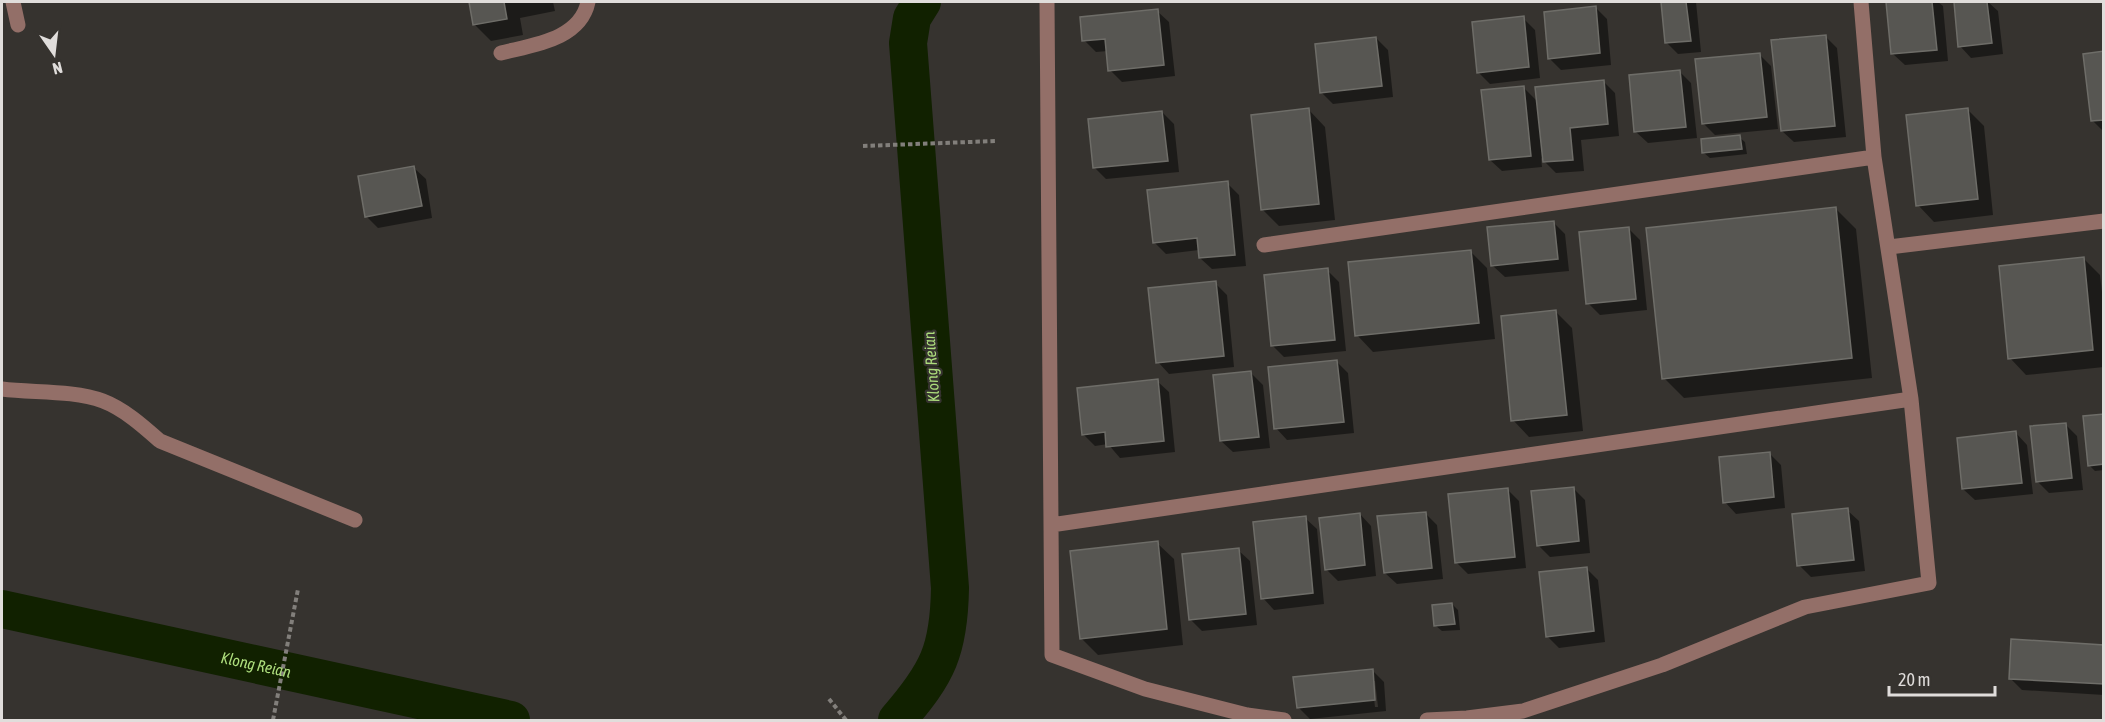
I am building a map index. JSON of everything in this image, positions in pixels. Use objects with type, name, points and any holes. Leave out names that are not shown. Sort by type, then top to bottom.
[{"type":"street","points":[[13,2],[18,26]]},
{"type":"street","points":[[501,53],[548,40],[564,33],[580,20],[588,2]]},
{"type":"street","points":[[1047,2],[1052,655],[1145,689],[1247,715],[1284,720]]},
{"type":"street","points":[[1427,720],[1523,711],[1662,665],[1805,607],[1929,583],[1911,399],[1874,157],[1861,2]]},
{"type":"street","points":[[1264,245],[1874,157]]},
{"type":"street","points":[[1889,247],[2103,221]]},
{"type":"street","points":[[2,389],[80,396],[103,401],[142,424],[160,441],[355,520]]},
{"type":"street","points":[[1051,525],[1911,399]]},
{"type":"path","points":[[863,146],[996,141]]},
{"type":"path","points":[[273,720],[298,589]]},
{"type":"path","points":[[829,699],[846,720]]},
{"type":"building","points":[[469,2],[504,2],[507,19],[473,25]]},
{"type":"building","points":[[1661,2],[1686,2],[1691,41],[1665,43]]},
{"type":"building","points":[[1886,2],[1932,2],[1937,50],[1891,54]]},
{"type":"building","points":[[1954,2],[1987,2],[1992,43],[1958,47]]},
{"type":"building","points":[[1596,6],[1600,53],[1548,59],[1544,12]]},
{"type":"building","points":[[1158,9],[1164,65],[1108,71],[1105,39],[1082,41],[1080,17]]},
{"type":"building","points":[[1524,16],[1529,67],[1477,73],[1472,22]]},
{"type":"building","points":[[1826,35],[1835,126],[1781,131],[1771,40]]},
{"type":"building","points":[[1376,37],[1382,86],[1320,93],[1315,44]]},
{"type":"building","points":[[2104,51],[2104,120],[2091,121],[2083,54]]},
{"type":"building","points":[[1760,53],[1767,117],[1702,124],[1695,59]]},
{"type":"building","points":[[1680,70],[1686,127],[1634,132],[1629,75]]},
{"type":"building","points":[[1604,80],[1608,124],[1570,128],[1573,160],[1543,162],[1535,87]]},
{"type":"building","points":[[1524,86],[1531,156],[1489,160],[1481,90]]},
{"type":"building","points":[[1309,108],[1319,204],[1261,210],[1251,115]]},
{"type":"building","points":[[1968,108],[1978,199],[1916,206],[1906,115]]},
{"type":"building","points":[[1162,111],[1168,161],[1093,168],[1088,119]]},
{"type":"building","points":[[1740,135],[1742,149],[1702,153],[1701,139]]},
{"type":"building","points":[[414,166],[422,206],[365,217],[358,176]]},
{"type":"building","points":[[1228,181],[1235,255],[1199,258],[1197,238],[1153,243],[1147,190]]},
{"type":"building","points":[[1836,207],[1852,358],[1662,379],[1646,228]]},
{"type":"building","points":[[1554,221],[1558,259],[1491,266],[1487,227]]},
{"type":"building","points":[[1629,227],[1636,299],[1586,304],[1579,232]]},
{"type":"building","points":[[1471,250],[1479,323],[1355,336],[1348,262]]},
{"type":"building","points":[[2084,257],[2093,350],[2008,359],[1999,266]]},
{"type":"building","points":[[1328,268],[1335,340],[1271,346],[1264,275]]},
{"type":"building","points":[[1216,281],[1224,356],[1156,363],[1148,288]]},
{"type":"building","points":[[1556,310],[1567,415],[1511,421],[1501,316]]},
{"type":"building","points":[[1337,360],[1344,422],[1274,429],[1268,367]]},
{"type":"building","points":[[1251,371],[1259,437],[1220,441],[1213,375]]},
{"type":"building","points":[[1158,379],[1164,441],[1106,447],[1105,432],[1082,435],[1077,388]]},
{"type":"building","points":[[2104,414],[2104,464],[2088,466],[2083,416]]},
{"type":"building","points":[[2066,423],[2072,478],[2036,482],[2030,426]]},
{"type":"building","points":[[2016,431],[2022,483],[1962,489],[1957,438]]},
{"type":"building","points":[[1770,452],[1774,497],[1723,503],[1719,457]]},
{"type":"building","points":[[1574,487],[1579,541],[1537,546],[1531,491]]},
{"type":"building","points":[[1508,488],[1515,557],[1455,563],[1448,494]]},
{"type":"building","points":[[1848,508],[1854,560],[1797,566],[1792,514]]},
{"type":"building","points":[[1426,512],[1432,568],[1384,573],[1377,516]]},
{"type":"building","points":[[1360,513],[1365,565],[1325,570],[1319,518]]},
{"type":"building","points":[[1306,516],[1313,593],[1261,599],[1253,522]]},
{"type":"building","points":[[1158,541],[1167,629],[1080,639],[1070,551]]},
{"type":"building","points":[[1239,548],[1246,614],[1189,620],[1182,554]]},
{"type":"building","points":[[1587,567],[1594,631],[1546,637],[1539,572]]},
{"type":"building","points":[[1452,603],[1455,624],[1434,626],[1432,605]]},
{"type":"building","points":[[2011,639],[2104,645],[2104,684],[2009,679]]},
{"type":"building","points":[[1373,669],[1375,700],[1297,708],[1293,677]]},
{"type":"waterway","name":"Klong Reian","points":[[897,720],[932,674],[938,660],[947,628],[950,588],[908,43],[912,18],[922,2]]},
{"type":"waterway","name":"Klong Reian","points":[[2,609],[511,720]]}]
